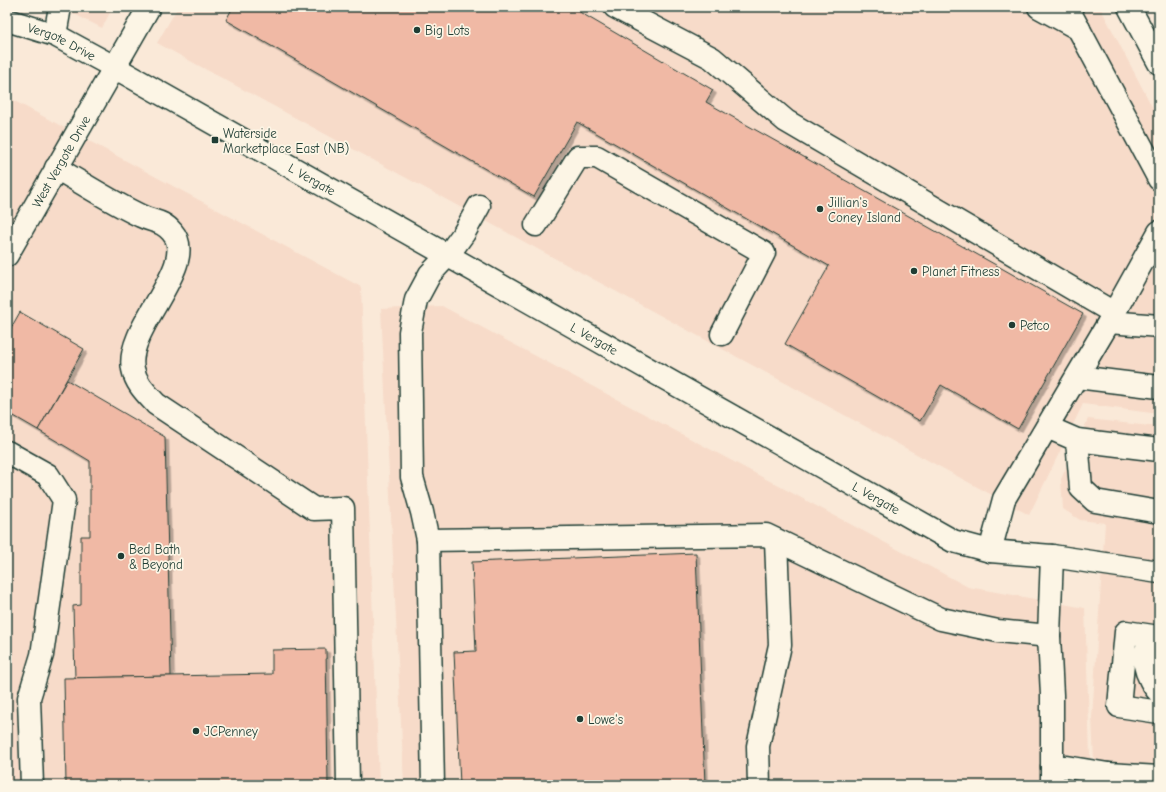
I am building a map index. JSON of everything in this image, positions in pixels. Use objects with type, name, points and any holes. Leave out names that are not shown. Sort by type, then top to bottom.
[{"type":"street","points":[[55,35],[60,7]]},
{"type":"street","points":[[114,67],[150,7]]},
{"type":"street","points":[[615,7],[712,58],[786,121],[1111,318],[1159,326]]},
{"type":"street","points":[[1039,7],[1079,29]]},
{"type":"street","points":[[1067,7],[1159,179]]},
{"type":"street","points":[[1129,7],[1159,62]]},
{"type":"street","name":"Vergote Drive","points":[[7,20],[55,35],[114,67]]},
{"type":"street","name":"West Vergote Drive","points":[[7,255],[114,67]]},
{"type":"street","name":"L Vergate","points":[[114,67],[930,529],[954,541],[990,551],[1052,556],[1159,572]]},
{"type":"street","points":[[536,225],[578,157],[597,157],[764,254],[722,334]]},
{"type":"street","points":[[56,168],[142,217],[162,222],[174,233],[179,248],[177,266],[134,345],[132,368],[140,387],[156,404],[314,509],[343,508],[348,785]]},
{"type":"street","points":[[433,785],[428,540],[412,476],[410,332],[416,300],[430,274],[448,255],[479,206]]},
{"type":"street","points":[[990,551],[1004,499],[1111,318],[1159,232]]},
{"type":"street","points":[[1076,376],[1159,387]]},
{"type":"street","points":[[1047,427],[1077,440],[1159,450]]},
{"type":"street","points":[[1077,440],[1081,488],[1095,501],[1159,512]]},
{"type":"street","points":[[7,452],[48,475],[64,500],[42,655],[29,698],[32,785]]},
{"type":"street","points":[[428,540],[766,535],[941,619],[998,631],[1049,636]]},
{"type":"street","points":[[759,785],[758,746],[780,645],[776,540]]},
{"type":"street","points":[[1052,556],[1049,636],[1052,695],[1052,776]]},
{"type":"street","points":[[1159,636],[1126,632],[1119,706],[1159,712]]},
{"type":"street","points":[[1159,645],[1151,645],[1146,648],[1144,655],[1149,679],[1159,692]]},
{"type":"street","points":[[1052,776],[1066,767],[1108,779],[1159,777]]},
{"type":"shaded area","points":[[60,7],[113,7],[102,28]]},
{"type":"shaded area","points":[[178,7],[1100,7],[1159,120],[1159,414],[1083,404],[1029,515],[157,43]]},
{"type":"shaded area","points":[[7,97],[361,287],[379,785],[7,785]]},
{"type":"shaded area","points":[[442,306],[968,587],[1085,608],[1091,785],[404,785],[381,309]]},
{"type":"shaded area","points":[[1088,419],[1159,427],[1159,785],[1095,785],[1092,717],[1105,523],[1080,520],[1063,509],[1061,479]]},
{"type":"building","points":[[233,7],[571,7],[713,90],[706,102],[1083,314],[1018,429],[941,385],[920,421],[785,344],[829,266],[577,122],[534,197],[226,20]]},
{"type":"building","points":[[20,312],[84,349],[38,430],[7,412],[7,335]]},
{"type":"building","points":[[67,380],[165,437],[171,676],[75,678],[73,606],[81,605],[81,536],[90,536],[90,461],[38,430]]},
{"type":"building","name":"Lowe's","points":[[696,553],[705,785],[460,785],[454,652],[476,651],[472,562]]},
{"type":"building","name":"JCPenney","points":[[326,649],[328,785],[66,785],[64,678],[272,674],[272,650]]},
{"type":"place","name":"Big Lots","points":[[417,30]]},
{"type":"place","name":"Waterside Marketplace East (NB)","points":[[215,140]]},
{"type":"place","name":"Jillian's Coney Island","points":[[820,209]]},
{"type":"place","name":"Planet Fitness","points":[[914,271]]},
{"type":"place","name":"Petco","points":[[1012,325]]},
{"type":"place","name":"Bed Bath & Beyond","points":[[121,556]]},
{"type":"place","name":"Lowe's","points":[[580,719]]},
{"type":"place","name":"JCPenney","points":[[196,731]]}]
